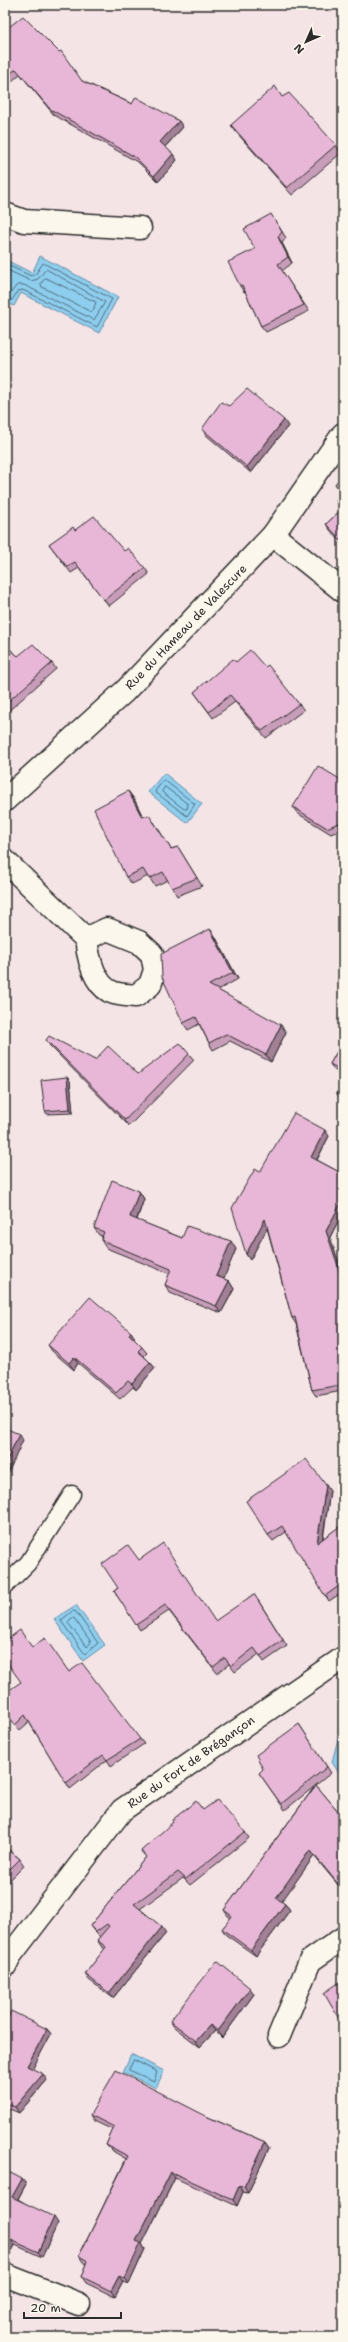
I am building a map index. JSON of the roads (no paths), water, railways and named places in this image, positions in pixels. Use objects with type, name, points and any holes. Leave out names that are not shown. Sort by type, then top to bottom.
[{"type":"street","points":[[5,214],[24,221],[140,228]]},
{"type":"street","name":"Rue du Hameau de Valescure","points":[[5,800],[125,691],[273,535],[343,434]]},
{"type":"street","points":[[273,535],[343,591]]},
{"type":"street","points":[[5,861],[86,939]]},
{"type":"street","name":"Rue du Fort de Brégançon","points":[[5,1966],[10,1956],[122,1810],[343,1658]]},
{"type":"street","points":[[279,2036],[310,1961],[343,1938]]},
{"type":"street","points":[[5,2275],[79,2304]]},
{"type":"lane","points":[[5,1586],[28,1564],[72,1494]]},
{"type":"water","points":[[40,256],[118,297],[99,333],[21,293],[14,306],[5,302],[6,260],[32,273]]},
{"type":"water","points":[[164,773],[202,804],[187,823],[148,792]]},
{"type":"water","points":[[76,1605],[105,1645],[83,1661],[54,1619]]},
{"type":"water","points":[[339,1735],[343,1735],[342,1778],[332,1762]]},
{"type":"water","points":[[131,2054],[164,2071],[156,2088],[123,2072]]}]
